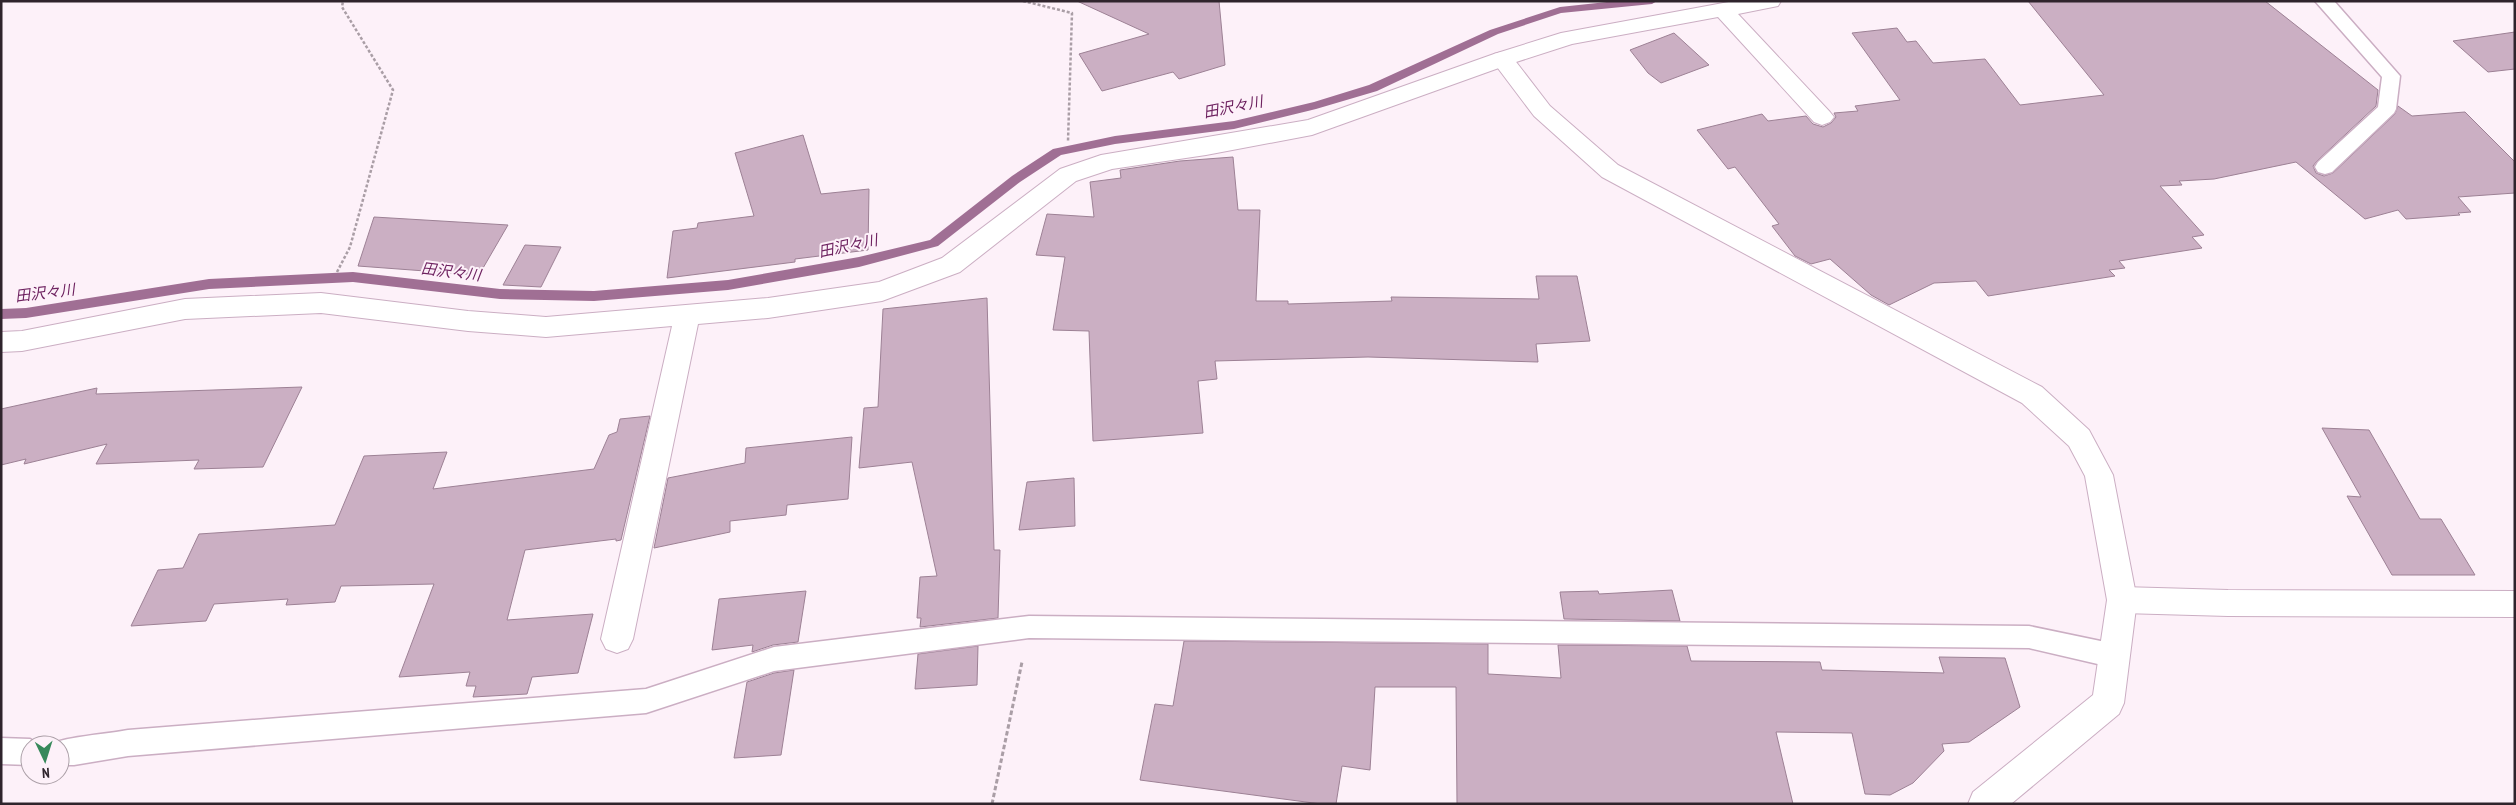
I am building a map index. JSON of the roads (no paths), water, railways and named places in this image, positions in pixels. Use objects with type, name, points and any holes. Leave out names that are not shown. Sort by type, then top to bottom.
[{"type":"street","points":[[1,342],[22,341],[185,309],[321,302],[468,321],[546,326],[768,308],[882,291],[951,265],[1068,174],[1109,161],[1206,147],[1312,127],[1502,59],[1569,38],[1772,1]]},
{"type":"street","points":[[1723,10],[1822,117]]},
{"type":"street","points":[[1502,59],[1542,111],[1610,171],[2032,395],[2079,438],[2099,475],[2122,600],[2108,703],[1985,804]]},
{"type":"street","points":[[617,639],[687,316]]},
{"type":"street","points":[[2122,600],[2228,603],[2515,604]]},
{"type":"lane","points":[[2324,1],[2391,76],[2387,109],[2325,167]]},
{"type":"lane","points":[[70,752],[128,743],[646,701],[774,659],[1029,627],[2029,637],[2115,656]]},
{"type":"lane","points":[[1,751],[20,752]]},
{"type":"waterway","name":"田沢々川","points":[[1,314],[26,313],[209,284],[353,277],[500,294],[594,296],[728,285],[859,262],[934,243],[1016,179],[1057,152],[1115,140],[1234,125],[1316,105],[1373,88],[1494,32],[1560,10],[1652,1]]}]
